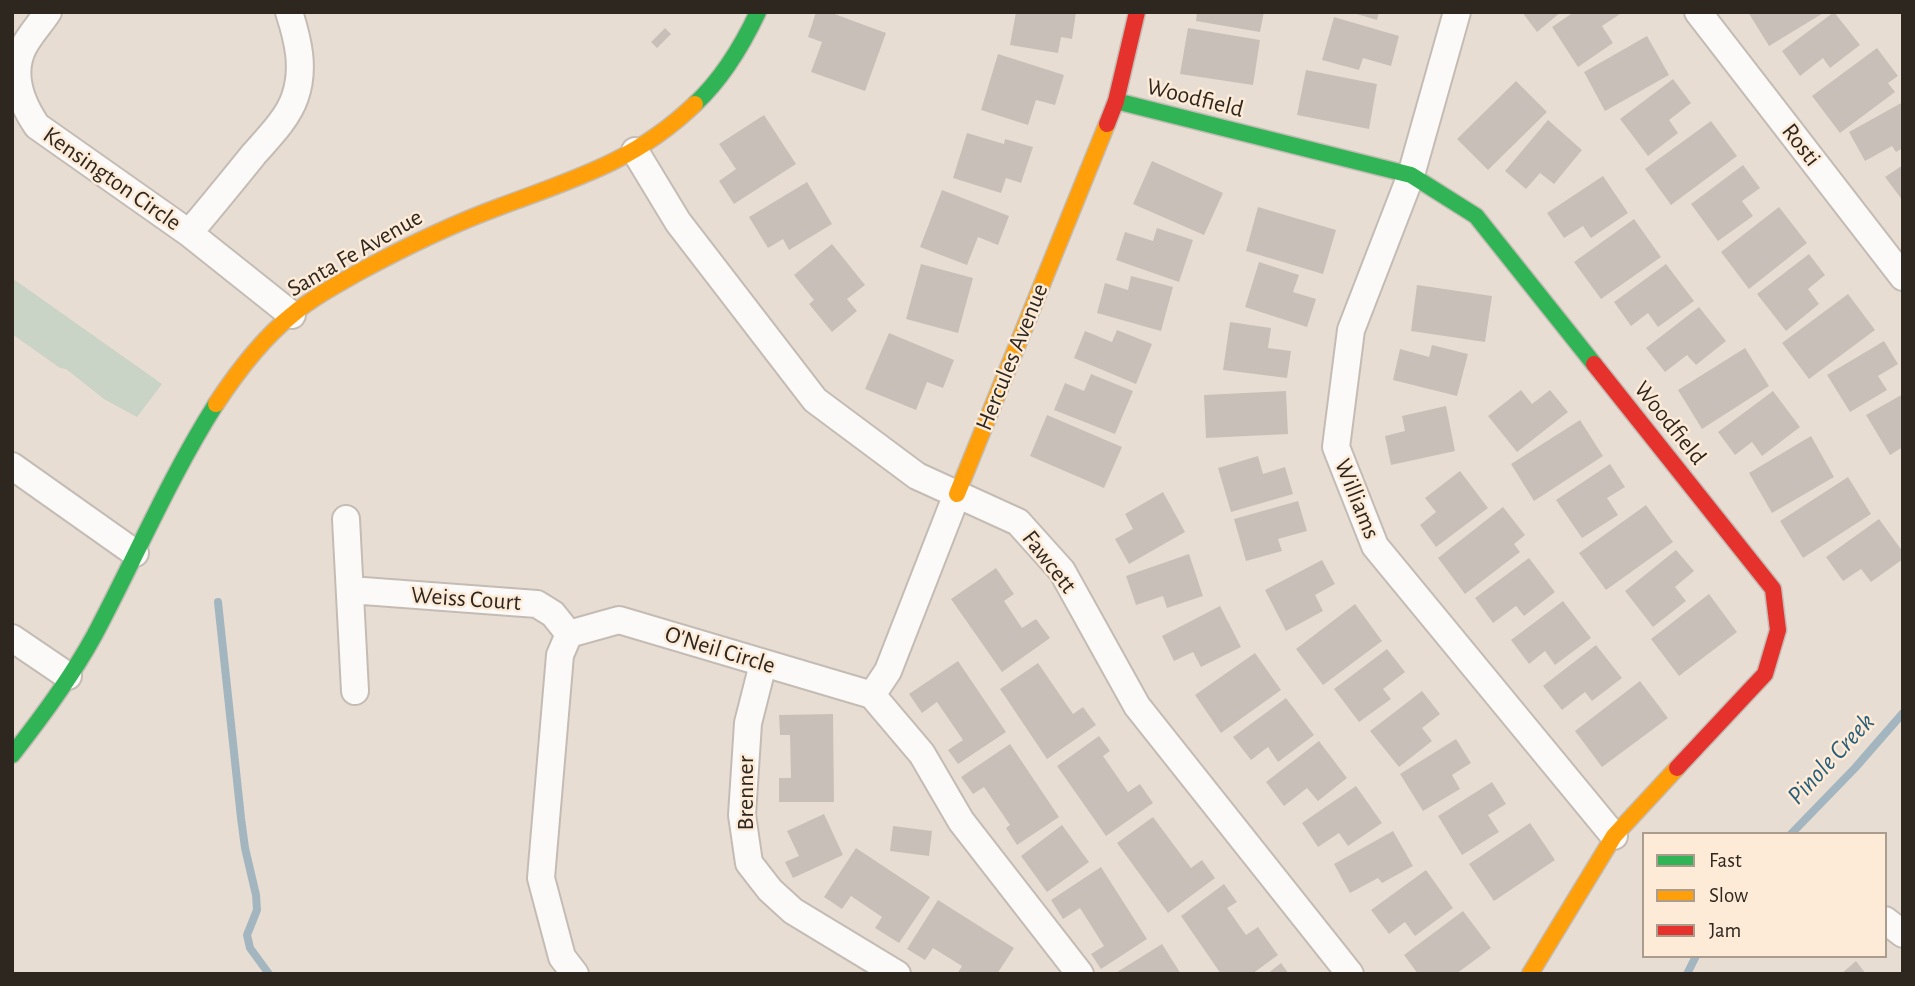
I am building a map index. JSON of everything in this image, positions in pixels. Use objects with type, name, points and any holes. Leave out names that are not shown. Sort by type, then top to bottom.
[{"type":"street","name":"Kensington Circle","points":[[48,12],[23,47],[17,73],[20,94],[37,126],[189,233],[292,315]]},
{"type":"street","name":"Kensington Circle","points":[[189,233],[273,132],[295,97],[300,76],[300,53],[289,12]]},
{"type":"street","name":"Santa Fe Avenue","points":[[12,755],[45,713],[92,639],[186,451],[229,384],[251,356],[292,315],[315,297],[434,233],[563,184],[635,151],[676,121],[707,92],[739,48],[758,12]]},
{"type":"street","name":"Hercules Avenue","points":[[872,695],[888,671],[1116,101],[1136,12]]},
{"type":"street","name":"Williams","points":[[1457,12],[1411,175],[1351,330],[1336,447],[1375,546],[1614,836]]},
{"type":"street","name":"Rosti","points":[[1699,12],[1903,277]]},
{"type":"street","name":"Woodfield","points":[[1116,101],[1411,175],[1476,216],[1773,589],[1779,630],[1765,674],[1614,836],[1530,974]]},
{"type":"street","name":"Fawcett","points":[[635,151],[678,222],[815,400],[917,476],[1018,522],[1062,571],[1138,706],[1350,974]]},
{"type":"street","points":[[12,466],[135,554]]},
{"type":"street","points":[[346,519],[355,691]]},
{"type":"street","name":"Weiss Court","points":[[350,590],[537,604],[553,614],[569,634]]},
{"type":"street","name":"O'Neil Circle","points":[[569,634],[619,620],[872,695]]},
{"type":"street","points":[[569,634],[560,655],[541,878],[562,957],[575,974]]},
{"type":"street","points":[[12,638],[68,676]]},
{"type":"street","name":"Brenner","points":[[763,664],[748,723],[742,815],[749,863],[770,890],[793,911],[897,974]]},
{"type":"street","points":[[872,695],[922,754],[961,821],[1080,974]]},
{"type":"street","points":[[1887,922],[1903,934]]},
{"type":"shaded area","points":[[12,278],[162,384],[137,417],[104,399],[66,369],[60,368],[12,334]]},
{"type":"building","points":[[816,12],[829,12],[886,33],[865,91],[811,72],[822,42],[808,37]]},
{"type":"building","points":[[1016,12],[1076,12],[1072,39],[1061,37],[1058,53],[1010,45]]},
{"type":"building","points":[[1197,12],[1264,12],[1260,32],[1196,21]]},
{"type":"building","points":[[1350,12],[1379,12],[1377,20]]},
{"type":"building","points":[[1522,12],[1561,12],[1537,32]]},
{"type":"building","points":[[1574,12],[1620,14],[1602,26],[1613,43],[1578,67],[1552,27]]},
{"type":"building","points":[[1748,12],[1825,12],[1769,46]]},
{"type":"building","points":[[1834,12],[1860,45],[1830,68],[1823,58],[1800,76],[1782,51]]},
{"type":"building","points":[[1334,17],[1399,36],[1391,66],[1363,58],[1359,70],[1322,60]]},
{"type":"building","points":[[665,28],[671,34],[657,48],[651,42]]},
{"type":"building","points":[[1188,28],[1260,40],[1253,85],[1180,74]]},
{"type":"building","points":[[1647,36],[1669,75],[1605,111],[1584,72]]},
{"type":"building","points":[[1877,48],[1898,76],[1888,83],[1895,92],[1840,133],[1812,96]]},
{"type":"building","points":[[998,54],[1064,75],[1055,105],[1036,100],[1028,125],[981,110]]},
{"type":"building","points":[[1306,70],[1377,84],[1369,129],[1297,115]]},
{"type":"building","points":[[1673,79],[1691,103],[1669,120],[1678,133],[1648,156],[1620,119]]},
{"type":"building","points":[[1516,81],[1547,112],[1488,170],[1457,139]]},
{"type":"building","points":[[1903,102],[1903,148],[1896,152],[1892,146],[1865,161],[1849,132]]},
{"type":"building","points":[[764,115],[796,164],[734,204],[719,181],[736,169],[719,144]]},
{"type":"building","points":[[1548,120],[1582,150],[1554,184],[1540,173],[1526,189],[1505,171]]},
{"type":"building","points":[[1711,121],[1737,156],[1671,205],[1645,169]]},
{"type":"building","points":[[967,133],[1004,144],[1005,139],[1033,147],[1021,183],[1006,178],[1001,193],[953,178]]},
{"type":"building","points":[[1152,161],[1223,193],[1204,235],[1133,204]]},
{"type":"building","points":[[1743,165],[1760,188],[1742,201],[1753,216],[1718,241],[1691,204]]},
{"type":"building","points":[[1903,165],[1903,201],[1885,177]]},
{"type":"building","points":[[1603,176],[1628,213],[1591,238],[1583,226],[1564,238],[1547,213]]},
{"type":"building","points":[[807,182],[832,224],[789,250],[783,239],[768,248],[749,217]]},
{"type":"building","points":[[942,190],[1009,216],[998,245],[978,237],[967,265],[920,247]]},
{"type":"building","points":[[1258,207],[1336,230],[1323,274],[1246,251]]},
{"type":"building","points":[[1779,207],[1807,243],[1749,289],[1721,252]]},
{"type":"building","points":[[1634,219],[1661,257],[1601,299],[1574,262]]},
{"type":"building","points":[[1157,228],[1193,240],[1179,282],[1116,260],[1125,232],[1153,241]]},
{"type":"building","points":[[832,244],[865,285],[847,299],[857,311],[832,332],[809,304],[814,300],[794,275]]},
{"type":"building","points":[[1809,254],[1825,275],[1808,289],[1819,304],[1786,331],[1757,294]]},
{"type":"building","points":[[1259,262],[1299,275],[1293,292],[1316,299],[1307,327],[1245,307]]},
{"type":"building","points":[[921,264],[973,278],[958,333],[906,319]]},
{"type":"building","points":[[1666,264],[1694,301],[1658,327],[1648,313],[1631,326],[1614,302]]},
{"type":"building","points":[[1131,276],[1173,287],[1161,331],[1097,313],[1105,283],[1128,290]]},
{"type":"building","points":[[1417,285],[1492,296],[1485,342],[1411,331]]},
{"type":"building","points":[[1848,294],[1875,330],[1809,379],[1782,343]]},
{"type":"building","points":[[1699,307],[1726,341],[1696,365],[1687,355],[1665,372],[1646,348]]},
{"type":"building","points":[[1230,322],[1271,328],[1268,348],[1291,351],[1287,378],[1223,370]]},
{"type":"building","points":[[1117,330],[1152,344],[1136,384],[1074,358],[1085,331],[1112,342]]},
{"type":"building","points":[[889,333],[954,360],[943,388],[927,382],[916,410],[865,389]]},
{"type":"building","points":[[1884,341],[1898,364],[1878,376],[1887,390],[1850,412],[1827,375]]},
{"type":"building","points":[[1432,345],[1468,354],[1457,396],[1393,380],[1400,349],[1429,357]]},
{"type":"building","points":[[1745,348],[1769,386],[1702,429],[1678,390]]},
{"type":"building","points":[[1091,374],[1133,391],[1115,434],[1054,410],[1065,383],[1084,391]]},
{"type":"building","points":[[1521,390],[1532,404],[1550,390],[1568,412],[1517,452],[1488,416]]},
{"type":"building","points":[[1286,391],[1288,434],[1206,438],[1204,395]]},
{"type":"building","points":[[1773,391],[1800,427],[1762,456],[1752,442],[1735,455],[1718,432]]},
{"type":"building","points":[[1903,394],[1903,447],[1890,455],[1866,415]]},
{"type":"building","points":[[1446,406],[1455,451],[1391,465],[1385,436],[1405,431],[1402,416]]},
{"type":"building","points":[[1047,415],[1122,447],[1104,488],[1030,456]]},
{"type":"building","points":[[1580,420],[1603,456],[1534,501],[1511,464]]},
{"type":"building","points":[[1811,436],[1834,477],[1772,513],[1749,473]]},
{"type":"building","points":[[1258,456],[1263,474],[1285,467],[1293,494],[1231,512],[1218,468]]},
{"type":"building","points":[[1610,464],[1625,487],[1607,498],[1618,515],[1582,538],[1556,500]]},
{"type":"building","points":[[1460,471],[1488,508],[1436,547],[1420,525],[1436,512],[1425,498]]},
{"type":"building","points":[[1848,477],[1871,514],[1803,558],[1780,521]]},
{"type":"building","points":[[1163,492],[1185,532],[1129,564],[1115,539],[1133,529],[1125,514]]},
{"type":"building","points":[[1298,501],[1307,531],[1278,539],[1282,551],[1246,561],[1234,519]]},
{"type":"building","points":[[1646,505],[1673,542],[1606,590],[1579,553]]},
{"type":"building","points":[[1503,507],[1525,535],[1514,544],[1520,552],[1465,594],[1438,558]]},
{"type":"building","points":[[1879,519],[1903,552],[1903,559],[1871,582],[1861,569],[1843,581],[1826,557]]},
{"type":"building","points":[[1676,550],[1694,571],[1675,587],[1686,601],[1653,627],[1625,591]]},
{"type":"building","points":[[1189,554],[1203,596],[1167,608],[1163,596],[1136,605],[1126,576]]},
{"type":"building","points":[[1529,558],[1555,592],[1524,616],[1516,606],[1493,623],[1475,598]]},
{"type":"building","points":[[1322,560],[1335,584],[1315,595],[1323,611],[1286,631],[1265,590]]},
{"type":"building","points":[[996,568],[1014,594],[1004,601],[1022,628],[1036,619],[1050,638],[1002,672],[951,599]]},
{"type":"building","points":[[1709,594],[1737,632],[1679,676],[1651,639]]},
{"type":"building","points":[[1563,601],[1591,638],[1555,665],[1545,651],[1529,664],[1511,640]]},
{"type":"building","points":[[1355,604],[1382,641],[1323,685],[1296,649]]},
{"type":"building","points":[[1220,606],[1241,647],[1201,667],[1193,652],[1174,661],[1162,636]]},
{"type":"building","points":[[1596,645],[1622,678],[1592,701],[1585,692],[1562,710],[1543,686]]},
{"type":"building","points":[[1387,649],[1405,672],[1383,689],[1391,699],[1359,722],[1334,689]]},
{"type":"building","points":[[1255,653],[1281,690],[1221,733],[1195,695]]},
{"type":"building","points":[[958,661],[1006,732],[958,764],[948,750],[963,740],[937,702],[922,713],[909,694]]},
{"type":"building","points":[[1038,663],[1073,714],[1083,707],[1096,725],[1047,759],[1000,689]]},
{"type":"building","points":[[1640,681],[1668,718],[1602,767],[1575,731]]},
{"type":"building","points":[[1422,691],[1440,714],[1422,728],[1432,741],[1399,767],[1370,731]]},
{"type":"building","points":[[1286,698],[1314,735],[1278,762],[1268,747],[1251,760],[1233,737]]},
{"type":"building","points":[[833,714],[834,802],[779,802],[779,778],[791,778],[790,735],[780,735],[779,715]]},
{"type":"building","points":[[1099,736],[1110,751],[1103,756],[1128,792],[1140,784],[1153,803],[1106,836],[1057,766]]},
{"type":"building","points":[[1456,739],[1471,763],[1452,775],[1460,789],[1423,811],[1400,774]]},
{"type":"building","points":[[1319,741],[1347,778],[1318,801],[1307,788],[1284,806],[1266,782]]},
{"type":"building","points":[[1010,744],[1059,817],[1017,845],[1006,828],[1010,825],[984,787],[973,794],[961,777]]},
{"type":"building","points":[[1492,782],[1506,804],[1488,815],[1499,832],[1462,855],[1438,816]]},
{"type":"building","points":[[1356,786],[1382,823],[1348,846],[1339,833],[1318,847],[1302,823]]},
{"type":"building","points":[[824,814],[843,855],[793,878],[785,862],[799,856],[787,831]]},
{"type":"building","points":[[1153,817],[1191,868],[1202,860],[1215,878],[1168,913],[1117,843]]},
{"type":"building","points":[[1530,823],[1555,860],[1494,901],[1469,864]]},
{"type":"building","points":[[1062,825],[1089,862],[1047,892],[1021,856]]},
{"type":"building","points":[[893,826],[932,831],[929,856],[890,851]]},
{"type":"building","points":[[1393,831],[1413,866],[1382,883],[1378,878],[1350,893],[1334,864]]},
{"type":"building","points":[[856,848],[930,897],[899,943],[875,928],[882,917],[851,896],[842,909],[824,897]]},
{"type":"building","points":[[1101,867],[1147,939],[1101,969],[1091,954],[1104,946],[1080,908],[1063,919],[1051,900]]},
{"type":"building","points":[[1426,870],[1453,908],[1415,936],[1405,922],[1389,934],[1371,910]]},
{"type":"building","points":[[1224,884],[1237,902],[1227,908],[1246,935],[1258,927],[1278,955],[1252,974],[1221,974],[1181,916]]},
{"type":"building","points":[[938,900],[1014,948],[997,974],[957,974],[962,966],[933,948],[925,960],[907,949]]},
{"type":"building","points":[[1463,911],[1491,948],[1456,974],[1418,974],[1404,955]]},
{"type":"building","points":[[1162,944],[1181,974],[1114,974]]},
{"type":"building","points":[[1856,961],[1866,974],[1841,974]]},
{"type":"building","points":[[1281,963],[1289,974],[1267,974]]},
{"type":"waterway","points":[[218,602],[241,818],[256,895],[257,910],[247,935],[250,948],[269,974]]},
{"type":"waterway","name":"Pinole Creek","points":[[1793,832],[1855,768],[1903,713]]},
{"type":"waterway","name":"Pinole Creek","points":[[1687,974],[1695,958]]},
{"type":"traffic: fast","points":[[695,104],[731,61],[758,12]]},
{"type":"traffic: fast","points":[[1116,101],[1411,175],[1476,216],[1594,364]]},
{"type":"traffic: fast","points":[[12,755],[56,697],[85,652],[183,461],[216,404]]},
{"type":"traffic: slow","points":[[216,404],[260,345],[281,324],[324,292],[445,229],[578,177],[627,154],[673,124],[695,104]]},
{"type":"traffic: slow","points":[[957,494],[1107,124]]},
{"type":"traffic: slow","points":[[1530,974],[1614,836],[1677,768]]},
{"type":"traffic: jam","points":[[1107,124],[1116,101],[1137,12]]},
{"type":"traffic: jam","points":[[1594,364],[1773,589],[1778,630],[1765,674],[1677,768]]}]
